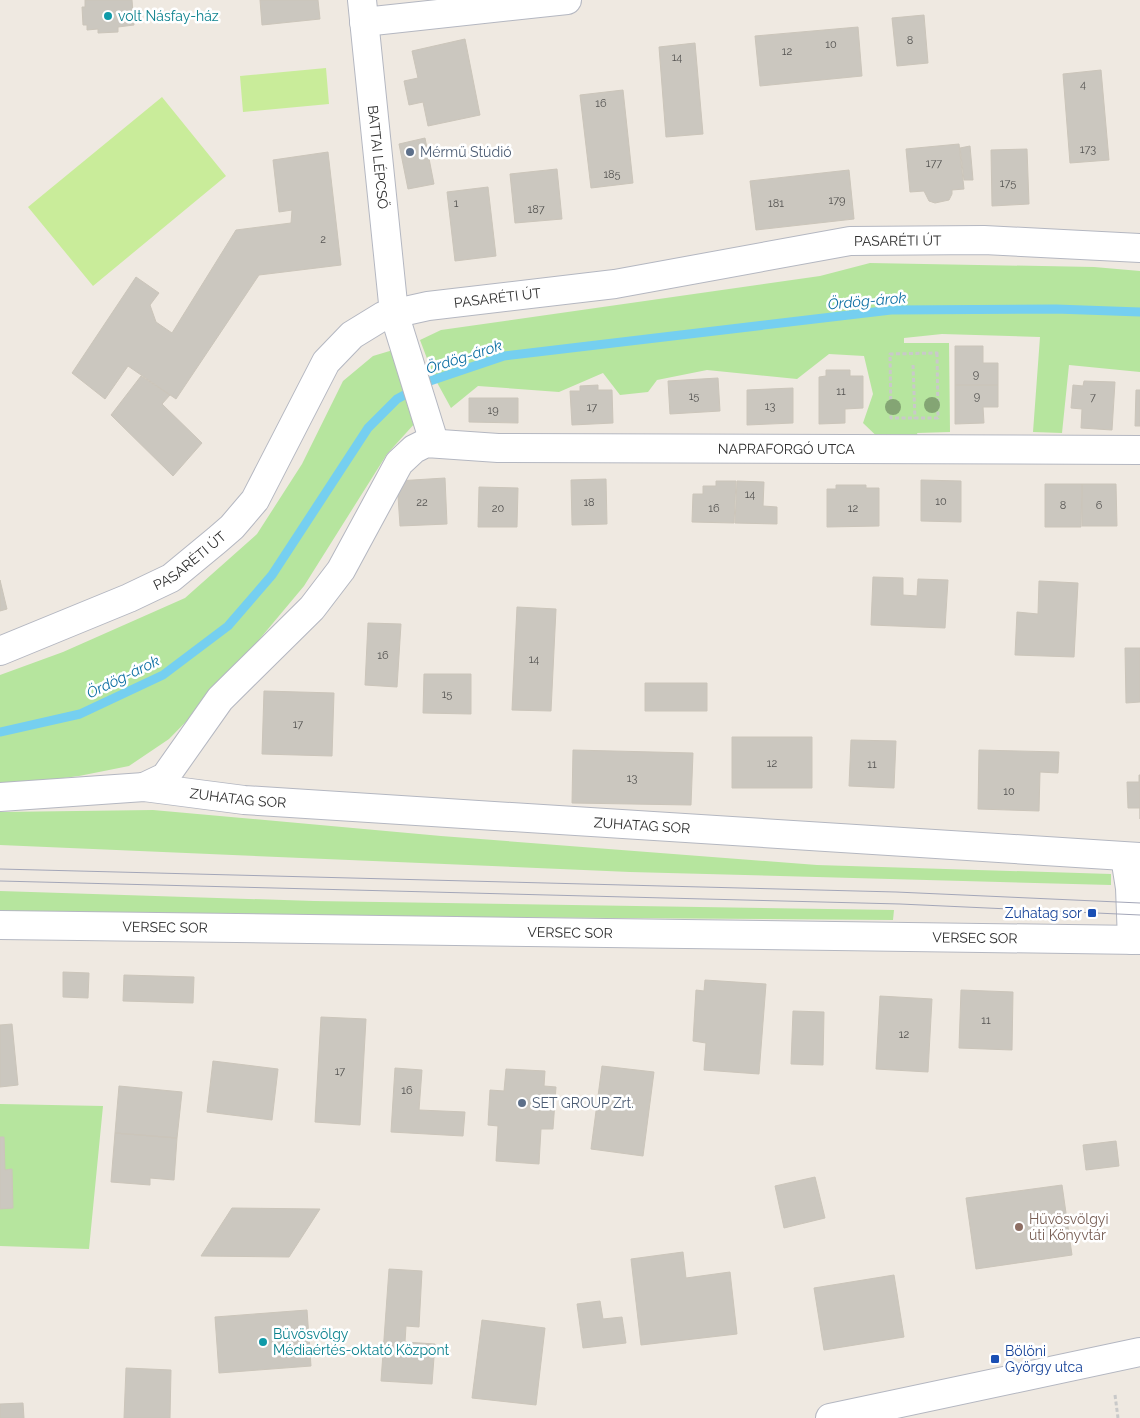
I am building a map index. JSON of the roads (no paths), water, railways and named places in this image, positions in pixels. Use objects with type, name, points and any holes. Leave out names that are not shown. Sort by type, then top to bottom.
[{"type":"street","points":[[363,11],[567,0]]},
{"type":"street","name":"BATTAI LÉPCSŐ","points":[[363,11],[394,313],[434,442]]},
{"type":"street","name":"PASARÉTI ÚT","points":[[0,651],[129,598],[171,578],[217,540],[232,527],[255,500],[326,362],[352,335],[368,324],[394,313],[428,306],[615,284],[850,241],[984,240],[1140,248]]},
{"type":"street","name":"NAPRAFORGÓ UTCA","points":[[434,442],[498,448],[1140,450]]},
{"type":"street","name":"ZUHATAG SOR","points":[[144,786],[165,777],[220,699],[312,608],[342,570],[399,463],[414,449],[426,443],[434,442]]},
{"type":"street","name":"ZUHATAG SOR","points":[[0,797],[144,786],[244,800],[1132,857]]},
{"type":"street","points":[[1132,857],[1130,888],[1136,940]]},
{"type":"street","name":"VERSEC SOR","points":[[0,925],[1136,940]]},
{"type":"street","points":[[830,1418],[1140,1352]]},
{"type":"waterway","name":"Ördög-árok","points":[[0,732],[80,714],[163,675],[228,626],[272,575],[368,428],[397,399],[430,381],[504,356],[891,310],[1056,309],[1140,312]]},
{"type":"tram line","points":[[0,869],[896,892],[1140,903]]},
{"type":"tram line","points":[[0,881],[900,904],[1140,915]]},
{"type":"place","name":"volt Násfay-ház","points":[[108,16]]},
{"type":"place","name":"Mérmű Stúdió","points":[[410,152]]},
{"type":"place","name":"Zuhatag sor","points":[[1092,913]]},
{"type":"place","name":"SET GROUP Zrt.","points":[[522,1103]]},
{"type":"place","name":"Hűvösvölgyi úti Könyvtár","points":[[1019,1227]]},
{"type":"place","name":"Bűvösvölgy Médiaértés-oktató Központ","points":[[263,1342]]},
{"type":"place","name":"Bölöni György utca","points":[[995,1359]]}]
